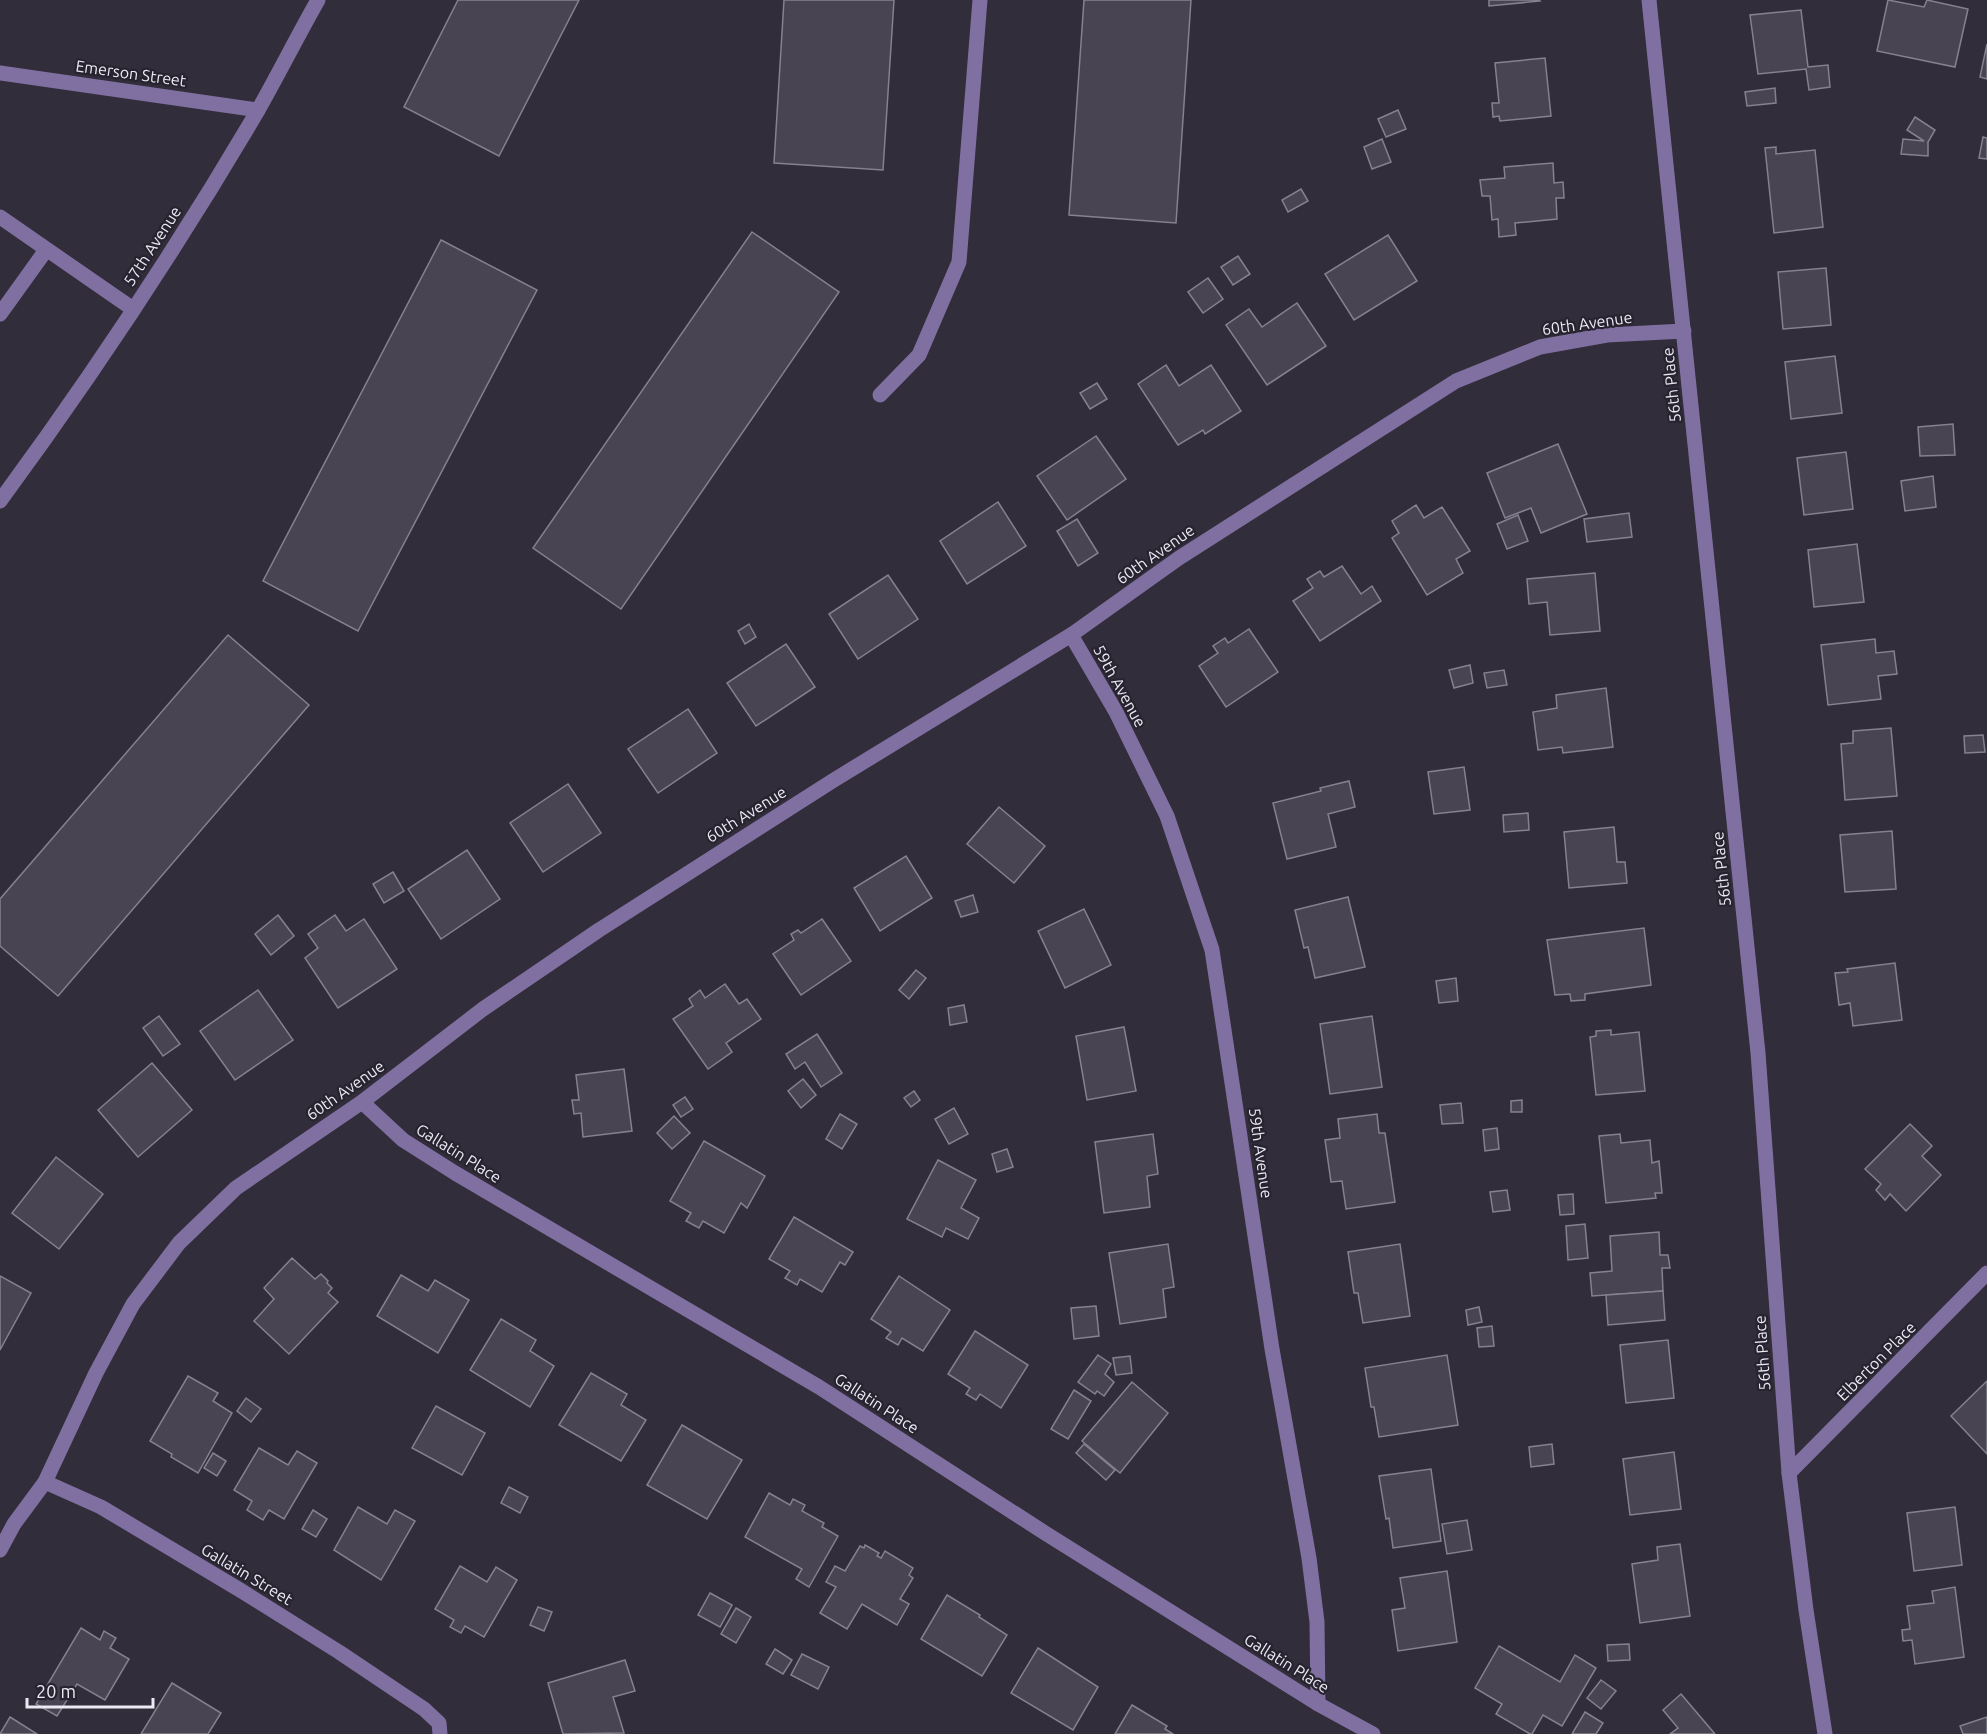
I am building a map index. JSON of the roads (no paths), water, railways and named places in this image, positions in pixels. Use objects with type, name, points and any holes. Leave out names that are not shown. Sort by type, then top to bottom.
[{"type":"street","name":"57th Avenue","points":[[0,501],[50,434],[133,309],[258,110],[318,0]]},
{"type":"street","points":[[880,395],[919,355],[959,262],[980,0]]},
{"type":"street","name":"56th Place","points":[[1649,0],[1758,1053],[1789,1473],[1806,1610],[1825,1734]]},
{"type":"street","name":"Emerson Street","points":[[0,73],[258,110]]},
{"type":"street","points":[[0,217],[133,309]]},
{"type":"street","points":[[0,314],[46,250]]},
{"type":"street","name":"60th Avenue","points":[[0,1550],[14,1524],[45,1482],[96,1373],[133,1304],[179,1243],[237,1188],[362,1102],[483,1009],[598,930],[834,780],[1071,635],[1179,558],[1456,381],[1540,347],[1607,336],[1684,331]]},
{"type":"street","name":"59th Avenue","points":[[1071,635],[1116,712],[1167,816],[1212,950],[1272,1349],[1309,1558],[1317,1622],[1318,1704]]},
{"type":"street","name":"Gallatin Place","points":[[362,1102],[403,1140],[455,1173],[819,1387],[1045,1533],[1318,1704],[1372,1734]]},
{"type":"street","name":"Elberton Place","points":[[1789,1473],[1987,1273]]},
{"type":"street","name":"Gallatin Street","points":[[45,1482],[101,1507],[260,1602],[424,1709],[439,1723],[440,1734]]}]
